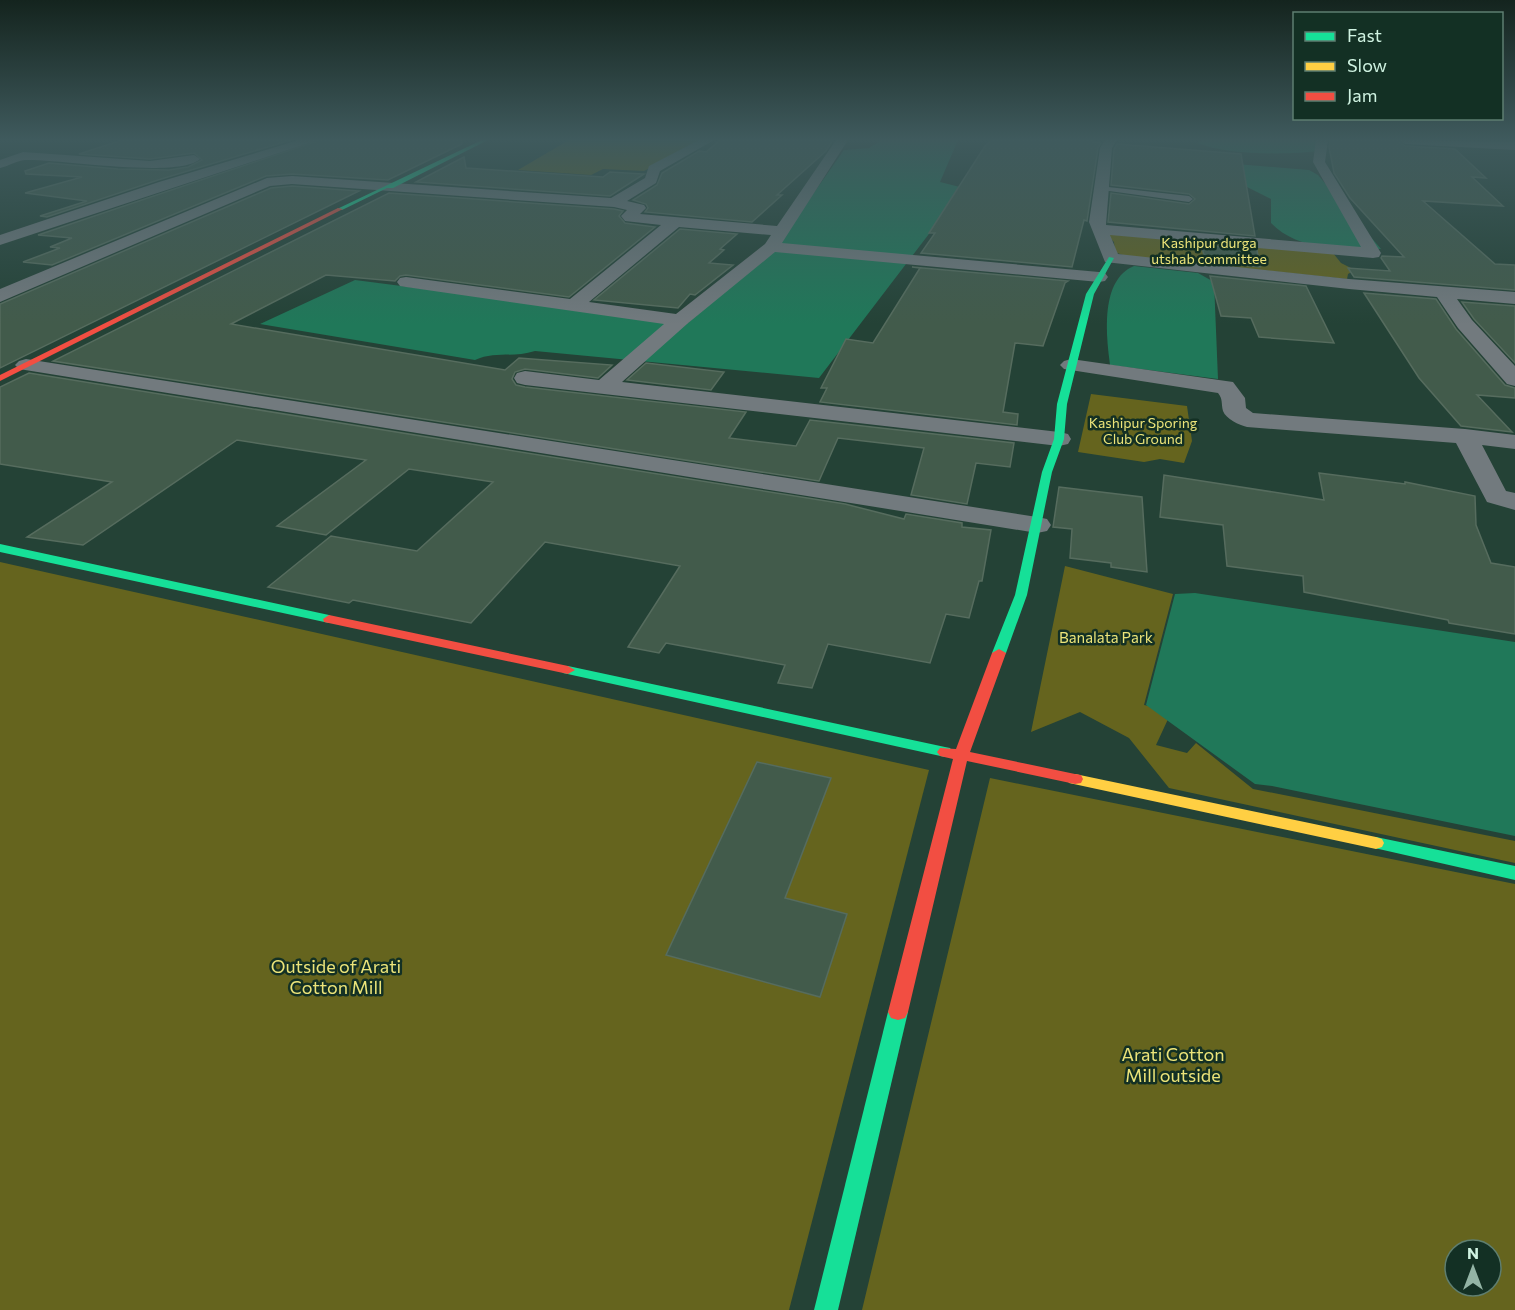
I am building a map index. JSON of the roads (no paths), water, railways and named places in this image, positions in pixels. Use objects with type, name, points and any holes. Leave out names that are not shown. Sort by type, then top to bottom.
[{"type":"street","points":[[0,240],[116,201]]},
{"type":"street","points":[[0,296],[222,201]]},
{"type":"street","points":[[0,378],[357,201]]},
{"type":"street","points":[[589,201],[639,208],[629,216],[630,218],[783,231]]},
{"type":"street","points":[[605,386],[680,320],[771,247],[802,201]]},
{"type":"street","points":[[1100,201],[1097,222],[1111,258]]},
{"type":"street","points":[[1100,229],[1373,253],[1342,201]]},
{"type":"street","points":[[574,305],[675,222]]},
{"type":"street","points":[[771,247],[1099,277]]},
{"type":"street","points":[[826,1310],[961,755],[1021,595],[1047,472],[1059,439],[1062,404],[1071,365],[1090,294],[1111,258]]},
{"type":"street","points":[[1111,258],[1515,298]]},
{"type":"street","points":[[406,282],[680,320]]},
{"type":"street","points":[[1443,292],[1465,324],[1515,379]]},
{"type":"street","points":[[26,365],[1036,525]]},
{"type":"street","points":[[1071,365],[1225,387],[1234,398],[1235,411],[1247,420],[1466,436],[1515,442]]},
{"type":"street","points":[[525,378],[1059,439]]},
{"type":"street","points":[[1466,436],[1496,496],[1515,502]]},
{"type":"street","points":[[0,548],[1515,873]]},
{"type":"park label","name":"Kashipur durga utshab committee","points":[[1209,252]]},
{"type":"park label","name":"Kashipur Sporing Club Ground","points":[[1143,432]]},
{"type":"park label","name":"Banalata Park","points":[[1106,638]]},
{"type":"park label","name":"Outside of Arati Cotton Mill","points":[[336,977]]},
{"type":"park label","name":"Arati Cotton Mill outside","points":[[1173,1065]]}]
